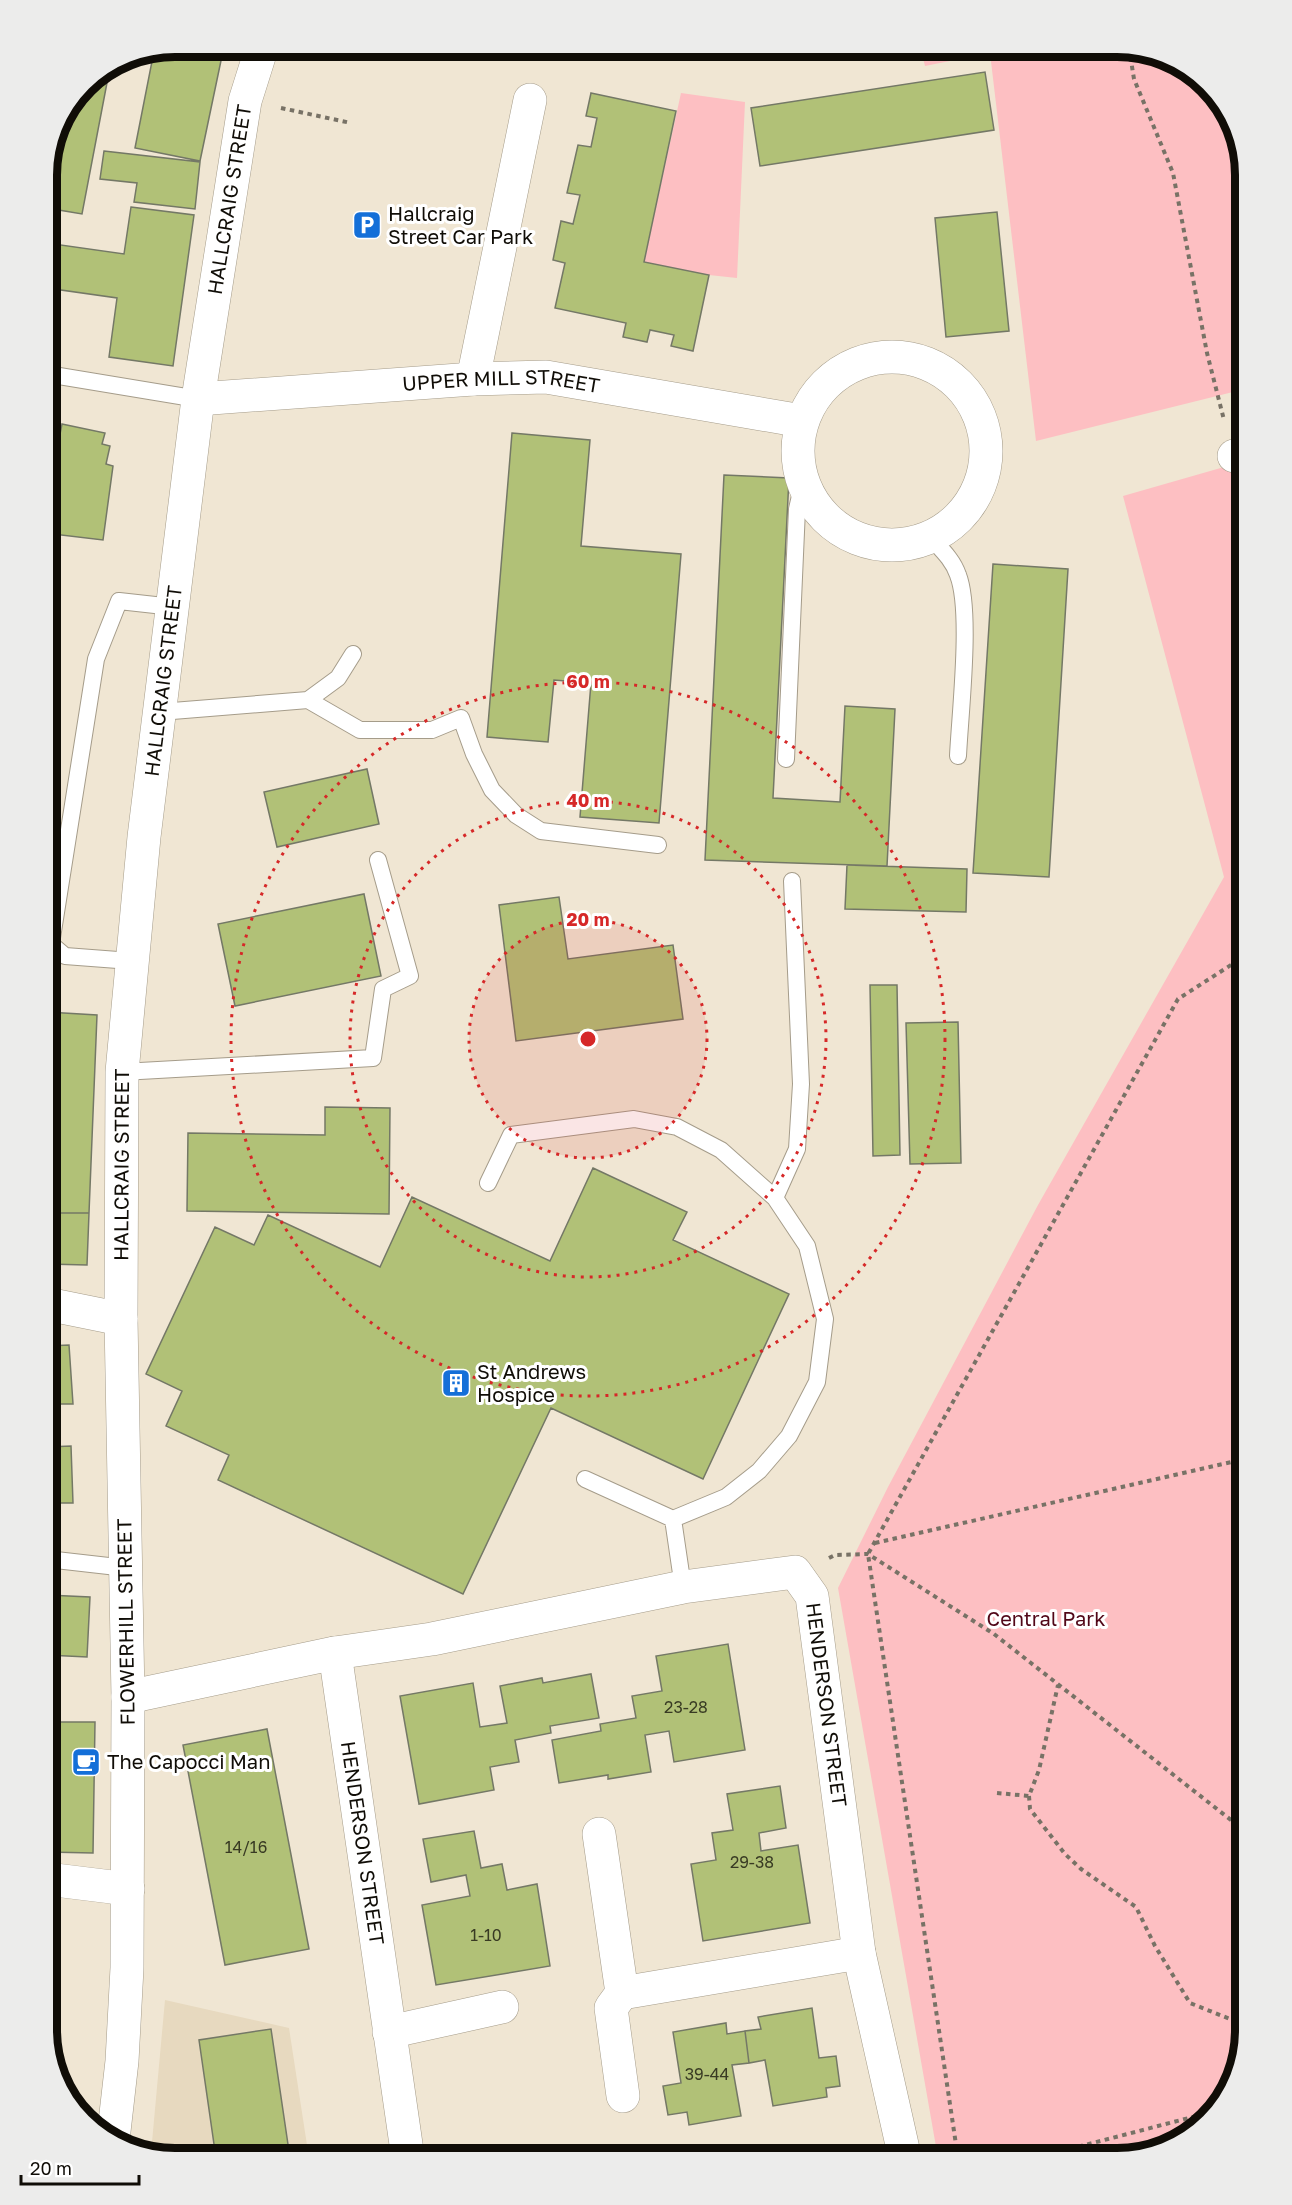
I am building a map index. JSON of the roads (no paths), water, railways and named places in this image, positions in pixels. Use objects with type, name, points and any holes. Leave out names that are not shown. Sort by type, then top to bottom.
[{"type":"street","name":"HALLCRAIG STREET","points":[[121,1319],[122,1072],[131,961],[198,399],[245,101],[259,57]]},
{"type":"street","points":[[473,379],[530,100]]},
{"type":"street","points":[[900,356],[930,363],[957,380],[976,405],[986,435],[986,466],[976,496],[957,520],[931,538],[901,546],[870,543],[841,531],[818,510],[803,483],[797,452],[802,421],[816,393],[839,371],[868,358],[900,356]]},
{"type":"street","name":"UPPER MILL STREET","points":[[198,399],[473,379],[546,377],[802,421]]},
{"type":"street","points":[[57,1306],[121,1319]]},
{"type":"street","name":"FLOWERHILL STREET","points":[[114,2131],[123,2049],[128,1889],[128,1697],[121,1319]]},
{"type":"street","name":"HENDERSON STREET","points":[[683,1587],[795,1572],[812,1596],[860,1953],[903,2148]]},
{"type":"street","points":[[128,1697],[335,1653],[432,1639],[683,1587]]},
{"type":"street","name":"HENDERSON STREET","points":[[335,1653],[406,2148]]},
{"type":"street","points":[[599,1834],[622,1992],[611,2008],[622,2096]]},
{"type":"street","points":[[57,1880],[128,1889]]},
{"type":"street","points":[[622,1992],[860,1953]]},
{"type":"street","points":[[389,2032],[502,2007]]},
{"type":"lane","points":[[57,376],[198,399]]},
{"type":"lane","points":[[786,759],[797,509],[803,483]]},
{"type":"lane","points":[[931,538],[952,560],[960,578],[964,618],[958,756]]},
{"type":"lane","points":[[57,907],[96,659],[119,601],[173,607]]},
{"type":"lane","points":[[160,712],[308,700],[338,678],[353,654]]},
{"type":"lane","points":[[308,700],[360,730],[432,730],[461,718],[474,754],[492,790],[516,815],[541,831],[658,845]]},
{"type":"lane","points":[[122,1072],[373,1058],[383,989],[410,976],[378,860]]},
{"type":"lane","points":[[775,1198],[797,1149],[801,1084],[792,881]]},
{"type":"lane","points":[[57,950],[65,956],[131,961]]},
{"type":"lane","points":[[488,1183],[511,1135],[634,1119],[677,1127],[721,1150],[775,1198],[807,1246],[825,1318],[817,1382],[789,1436],[759,1471],[726,1497],[673,1519],[585,1479]]},
{"type":"lane","points":[[673,1519],[683,1587]]},
{"type":"lane","points":[[57,1560],[126,1568]]},
{"type":"place","name":"Hallcraig Street Car Park","points":[[367,225]]},
{"type":"place","name":"St Andrews Hospice","points":[[456,1383]]},
{"type":"place","name":"The Capocci Man","points":[[86,1762]]},
{"type":"park label","name":"Central Park","points":[[1046,1619]]}]
